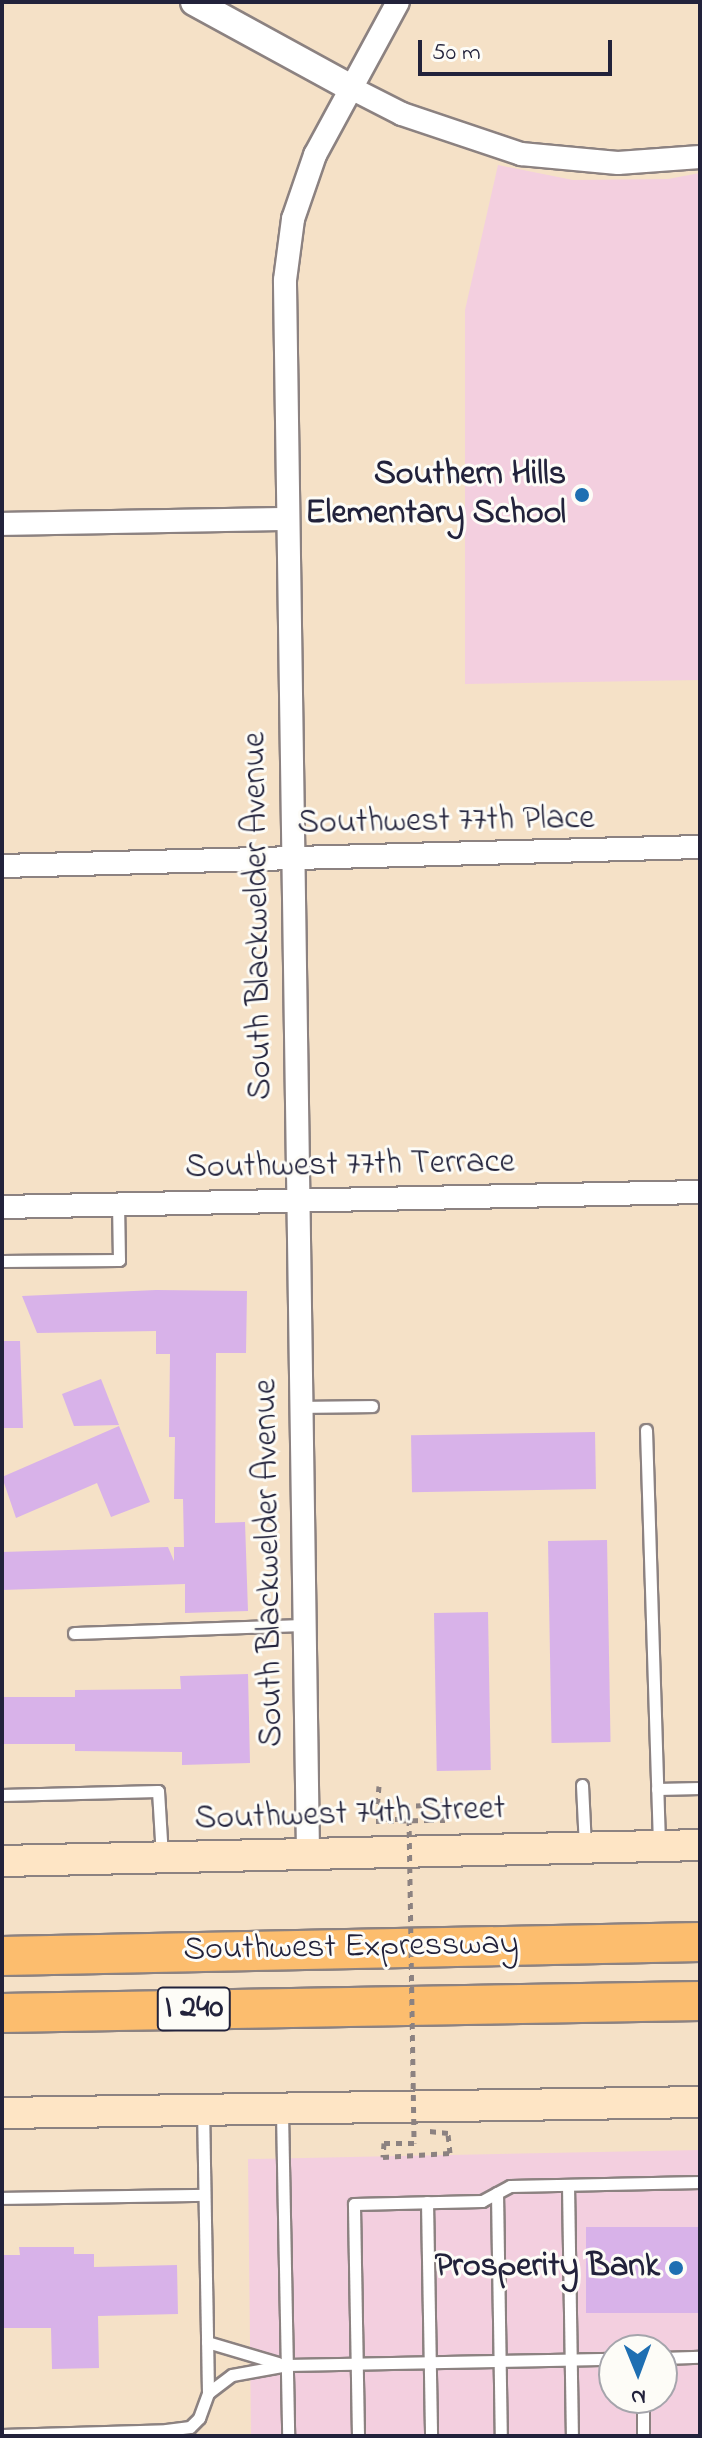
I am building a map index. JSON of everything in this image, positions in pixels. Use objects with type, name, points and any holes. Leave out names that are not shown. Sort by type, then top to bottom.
[{"type":"highway","name":"Southwest Expressway","points":[[2,1956],[700,1942]]},
{"type":"highway","name":"Southwest Expressway","points":[[2,2013],[700,2001]]},
{"type":"main road","name":"Southwest 74th Street","points":[[2,1861],[700,1845]]},
{"type":"main road","points":[[2,2113],[700,2102]]},
{"type":"street","points":[[194,2],[351,88],[474,142],[521,154],[618,163],[700,157]]},
{"type":"street","name":"South Blackwelder Avenue","points":[[308,1853],[285,519],[287,256],[293,219],[315,155],[398,2]]},
{"type":"street","points":[[2,524],[285,519]]},
{"type":"street","name":"Southwest 77th Place","points":[[2,866],[700,847]]},
{"type":"street","name":"Southwest 77th Terrace","points":[[2,1207],[700,1192]]},
{"type":"lane","points":[[2,1261],[119,1260],[118,1205]]},
{"type":"lane","points":[[301,1407],[372,1406]]},
{"type":"lane","points":[[646,1430],[659,1846]]},
{"type":"lane","points":[[74,1633],[304,1625]]},
{"type":"lane","points":[[582,1785],[585,1846]]},
{"type":"lane","points":[[657,1789],[700,1788]]},
{"type":"lane","points":[[2,1795],[158,1791],[162,1858]]},
{"type":"lane","points":[[282,2107],[288,2436]]},
{"type":"lane","points":[[203,2109],[208,2393]]},
{"type":"lane","points":[[358,2436],[354,2204],[482,2201],[510,2186],[700,2182]]},
{"type":"lane","points":[[568,2185],[572,2436]]},
{"type":"lane","points":[[497,2193],[501,2436]]},
{"type":"lane","points":[[2,2198],[204,2195]]},
{"type":"lane","points":[[427,2202],[431,2436]]},
{"type":"lane","points":[[207,2342],[241,2356],[287,2365]]},
{"type":"lane","points":[[678,2358],[700,2357]]},
{"type":"lane","points":[[2,2435],[190,2427],[208,2393],[232,2375],[287,2365],[598,2359]]},
{"type":"lane","points":[[643,2414],[643,2436]]},
{"type":"path","points":[[379,1786],[376,1821],[428,1820],[445,1820],[446,1804],[385,1807],[383,1819],[409,1819],[414,2143],[384,2143],[383,2157],[450,2153],[448,2133],[429,2131]]},
{"type":"shaded area","name":"Southern Hills Elementary School","points":[[498,165],[573,180],[668,179],[700,173],[700,680],[465,684],[465,310]]},
{"type":"shaded area","points":[[700,2150],[700,2436],[251,2436],[248,2159]]},
{"type":"building","points":[[156,1290],[247,1291],[246,1353],[216,1353],[215,1523],[245,1522],[248,1611],[185,1613],[185,1584],[2,1590],[2,1552],[168,1547],[174,1561],[174,1547],[184,1547],[183,1499],[174,1499],[175,1437],[169,1437],[170,1354],[156,1354],[156,1331],[37,1333],[22,1296]]},
{"type":"building","points":[[2,1341],[20,1341],[23,1428],[2,1428]]},
{"type":"building","points":[[101,1379],[119,1425],[74,1426],[62,1394]]},
{"type":"building","points":[[119,1426],[150,1502],[111,1517],[97,1483],[16,1518],[2,1477]]},
{"type":"building","points":[[595,1432],[596,1489],[412,1492],[411,1435]]},
{"type":"building","points":[[607,1540],[611,1742],[552,1743],[548,1541]]},
{"type":"building","points":[[488,1612],[491,1770],[437,1771],[434,1613]]},
{"type":"building","points":[[248,1674],[250,1763],[182,1765],[182,1752],[75,1751],[75,1744],[2,1744],[2,1697],[75,1697],[75,1690],[181,1689],[180,1676]]},
{"type":"building","points":[[586,2227],[700,2227],[700,2313],[586,2313]]},
{"type":"building","points":[[19,2247],[74,2247],[74,2254],[94,2254],[94,2267],[177,2265],[178,2314],[98,2316],[99,2368],[52,2369],[51,2328],[2,2328],[2,2255],[20,2255]]},
{"type":"place","name":"Southern Hills Elementary School","points":[[582,495]]},
{"type":"place","name":"Prosperity Bank","points":[[676,2268]]}]
